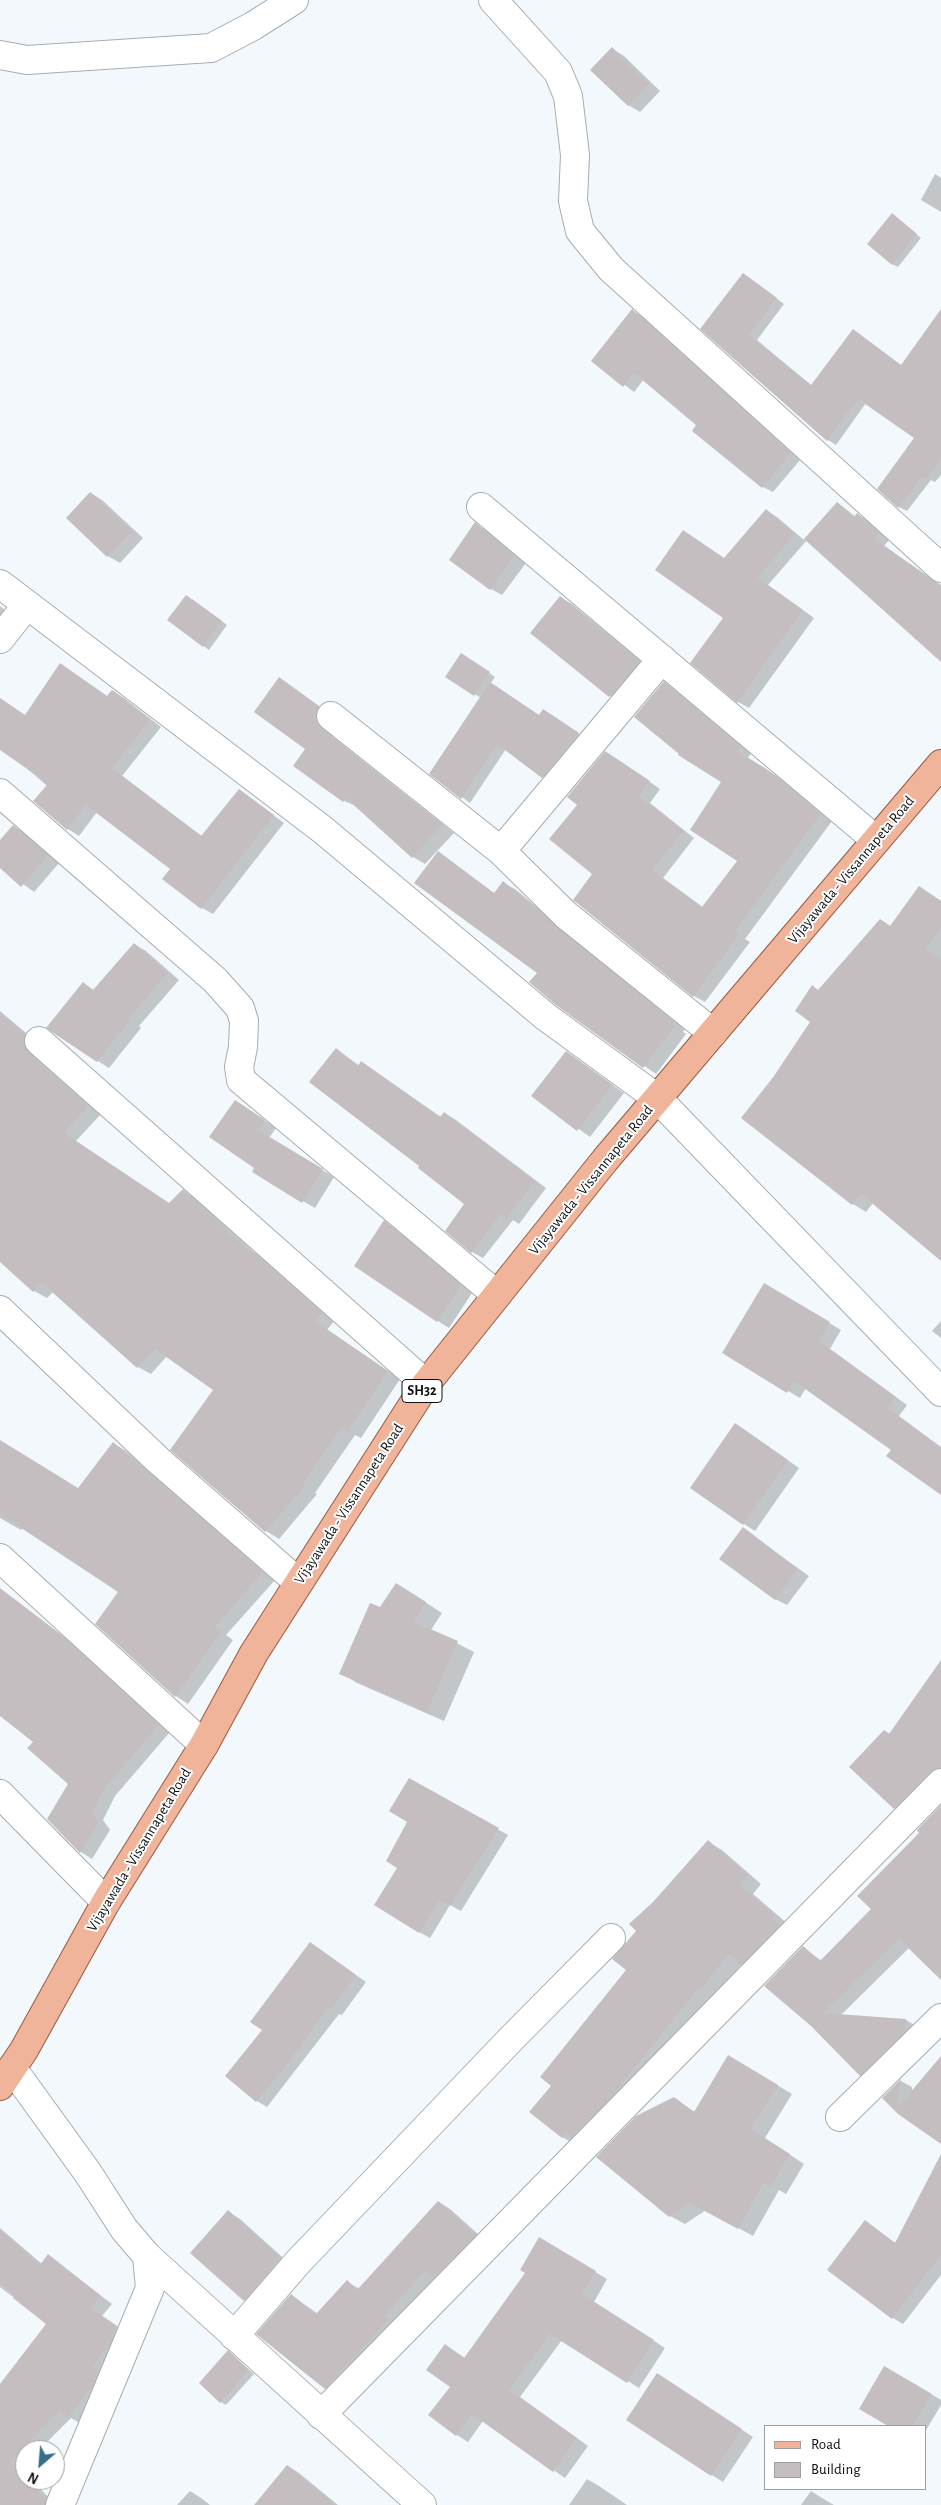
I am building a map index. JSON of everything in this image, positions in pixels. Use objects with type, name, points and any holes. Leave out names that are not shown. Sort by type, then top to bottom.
[{"type":"main road","name":"Vijayawada - Vissannapeta Road","points":[[6,2077],[106,1902],[204,1745],[254,1653],[426,1384],[605,1160],[940,767]]},
{"type":"street","points":[[0,55],[26,60],[211,48],[294,0]]},
{"type":"street","points":[[493,0],[558,72],[568,96],[575,155],[573,201],[580,231],[611,269],[941,568]]},
{"type":"street","points":[[481,507],[876,840]]},
{"type":"street","points":[[0,584],[26,606],[324,830],[546,1017],[658,1098],[941,1392]]},
{"type":"street","points":[[0,639],[26,606]]},
{"type":"street","points":[[501,851],[662,660]]},
{"type":"street","points":[[331,716],[501,851],[566,914],[713,1033]]},
{"type":"street","points":[[0,793],[215,980],[240,1008],[244,1021],[243,1047],[238,1067],[241,1080],[497,1295]]},
{"type":"street","points":[[39,1041],[426,1384]]},
{"type":"street","points":[[0,1310],[158,1460],[298,1582]]},
{"type":"street","points":[[0,1558],[204,1745]]},
{"type":"street","points":[[321,2415],[941,1783]]},
{"type":"street","points":[[0,1794],[106,1902]]},
{"type":"street","points":[[234,2336],[298,2262],[510,2040],[611,1938]]},
{"type":"street","points":[[840,2117],[941,2018]]},
{"type":"street","points":[[6,2077],[88,2173],[124,2229],[147,2256],[422,2505]]},
{"type":"street","points":[[60,2505],[150,2288],[147,2256]]},
{"type":"building","points":[[612,47],[649,84],[628,106],[590,70]]},
{"type":"building","points":[[892,213],[917,234],[892,265],[867,244]]},
{"type":"building","points":[[743,273],[777,298],[749,335],[811,385],[853,329],[901,365],[941,309],[941,459],[926,479],[923,476],[898,508],[877,489],[914,438],[858,399],[827,441],[700,329]]},
{"type":"building","points":[[632,309],[791,453],[762,488],[692,431],[696,425],[634,373],[623,387],[591,361]]},
{"type":"building","points":[[90,492],[132,531],[107,557],[66,518]]},
{"type":"building","points":[[837,502],[854,517],[857,513],[879,533],[874,538],[941,587],[941,662],[804,539]]},
{"type":"building","points":[[766,509],[795,534],[758,578],[803,610],[737,703],[690,663],[723,618],[655,570],[683,530],[724,558]]},
{"type":"building","points":[[475,522],[514,556],[490,590],[449,560]]},
{"type":"building","points":[[186,595],[222,621],[203,647],[167,620]]},
{"type":"building","points":[[560,596],[640,661],[609,697],[530,633]]},
{"type":"building","points":[[461,653],[490,672],[474,696],[445,677]]},
{"type":"building","points":[[60,663],[107,696],[112,690],[150,720],[112,768],[201,836],[239,789],[274,815],[201,909],[162,879],[170,869],[86,805],[67,830],[33,801],[47,785],[43,780],[0,750],[0,698],[25,715]]},
{"type":"building","points":[[279,677],[319,706],[314,719],[321,728],[443,825],[412,858],[346,798],[343,802],[293,766],[305,749],[254,712]]},
{"type":"building","points":[[664,681],[740,746],[737,751],[768,770],[821,814],[735,931],[739,935],[693,997],[573,900],[592,874],[549,839],[577,805],[567,797],[605,751],[650,781],[639,796],[684,831],[652,870],[702,907],[737,861],[690,830],[721,782],[678,755],[634,717]]},
{"type":"building","points":[[490,682],[539,715],[543,709],[579,733],[542,778],[497,744],[461,799],[429,774]]},
{"type":"building","points":[[13,825],[48,855],[21,887],[0,868],[0,840]]},
{"type":"building","points":[[438,851],[494,893],[503,881],[674,1022],[672,1024],[675,1026],[643,1068],[556,1005],[529,982],[537,973],[414,883]]},
{"type":"building","points":[[919,886],[941,901],[941,927],[926,948],[941,961],[941,1261],[861,1194],[852,1205],[741,1118],[774,1076],[810,1022],[795,1011],[812,985],[818,990],[880,919],[890,926]]},
{"type":"building","points":[[134,943],[168,973],[128,1019],[130,1020],[97,1062],[46,1028],[83,982],[93,990]]},
{"type":"building","points":[[0,1013],[25,1035],[24,1045],[29,1053],[88,1106],[64,1133],[169,1203],[183,1189],[249,1251],[250,1249],[322,1313],[315,1321],[388,1371],[347,1432],[341,1428],[303,1484],[305,1486],[265,1532],[170,1450],[213,1390],[155,1349],[137,1368],[42,1283],[33,1292],[0,1262]]},
{"type":"building","points":[[336,1048],[358,1066],[361,1061],[440,1117],[444,1112],[535,1181],[507,1218],[501,1214],[471,1253],[445,1231],[464,1204],[418,1168],[419,1166],[309,1082]]},
{"type":"building","points":[[566,1051],[613,1085],[577,1131],[531,1096]]},
{"type":"building","points":[[235,1100],[265,1120],[258,1130],[323,1169],[302,1203],[252,1172],[254,1168],[209,1137]]},
{"type":"building","points":[[384,1220],[461,1285],[437,1322],[354,1266]]},
{"type":"building","points":[[764,1283],[830,1322],[819,1341],[896,1397],[888,1408],[941,1448],[941,1495],[886,1456],[891,1450],[794,1381],[787,1393],[722,1353]]},
{"type":"building","points":[[735,1423],[788,1460],[743,1525],[690,1488]]},
{"type":"building","points":[[0,1440],[78,1488],[113,1442],[263,1572],[215,1627],[221,1632],[175,1697],[95,1624],[118,1592],[0,1514]]},
{"type":"building","points":[[743,1527],[798,1569],[775,1600],[719,1559]]},
{"type":"building","points":[[396,1583],[426,1602],[414,1622],[458,1641],[427,1712],[339,1674],[370,1603],[380,1607]]},
{"type":"building","points":[[0,1588],[60,1634],[159,1725],[104,1789],[92,1813],[99,1822],[80,1853],[47,1819],[68,1784],[27,1748],[33,1742],[0,1716]]},
{"type":"building","points":[[941,1660],[941,1768],[930,1772],[894,1809],[849,1767],[884,1730],[889,1734]]},
{"type":"building","points":[[409,1778],[499,1828],[450,1906],[439,1900],[419,1933],[374,1905],[397,1868],[386,1861],[407,1822],[389,1811]]},
{"type":"building","points":[[941,1805],[941,1980],[899,1939],[824,2013],[906,2019],[905,2032],[860,2076],[811,2026],[764,1986],[803,1946],[820,1961],[871,1909],[857,1896],[919,1833],[917,1830]]},
{"type":"building","points":[[708,1840],[748,1875],[740,1885],[775,1916],[772,1919],[780,1925],[741,1965],[729,1954],[700,1990],[698,1989],[608,2101],[572,2137],[566,2133],[562,2138],[529,2112],[551,2086],[540,2077],[626,1970],[612,1959],[636,1931],[629,1924],[653,1902]]},
{"type":"building","points":[[310,1942],[356,1975],[331,2010],[328,2008],[282,2071],[256,2102],[225,2076],[262,2030],[250,2022]]},
{"type":"building","points":[[728,2055],[778,2085],[750,2129],[790,2154],[770,2187],[764,2183],[738,2229],[690,2203],[669,2217],[596,2157],[636,2116],[674,2097],[694,2112]]},
{"type":"building","points":[[941,2056],[941,2144],[898,2114],[882,2098],[901,2079],[898,2107]]},
{"type":"building","points":[[941,2154],[941,2255],[892,2319],[827,2270],[865,2220],[895,2243]]},
{"type":"building","points":[[438,2201],[476,2235],[433,2278],[425,2271],[385,2316],[389,2319],[325,2389],[256,2334],[291,2294],[316,2314],[347,2280],[357,2290]]},
{"type":"building","points":[[228,2210],[280,2257],[244,2301],[190,2253]]},
{"type":"building","points":[[0,2230],[40,2265],[48,2254],[101,2296],[91,2308],[117,2326],[110,2344],[93,2366],[99,2371],[93,2385],[68,2418],[59,2411],[31,2440],[15,2440],[15,2457],[10,2462],[15,2467],[15,2490],[38,2490],[46,2498],[45,2505],[0,2505],[0,2384],[46,2324],[13,2298],[15,2296],[0,2283]]},
{"type":"building","points":[[539,2237],[596,2271],[582,2294],[654,2340],[627,2383],[550,2334],[509,2390],[577,2438],[553,2472],[472,2414],[456,2436],[428,2415],[450,2387],[426,2370],[445,2344],[464,2358],[525,2273],[520,2270]]},
{"type":"building","points":[[228,2350],[249,2370],[220,2403],[199,2383]]},
{"type":"building","points":[[884,2366],[932,2394],[913,2425],[886,2425],[859,2409]]},
{"type":"building","points":[[657,2373],[742,2429],[711,2476],[626,2420]]},
{"type":"building","points":[[287,2465],[336,2505],[254,2505]]}]
